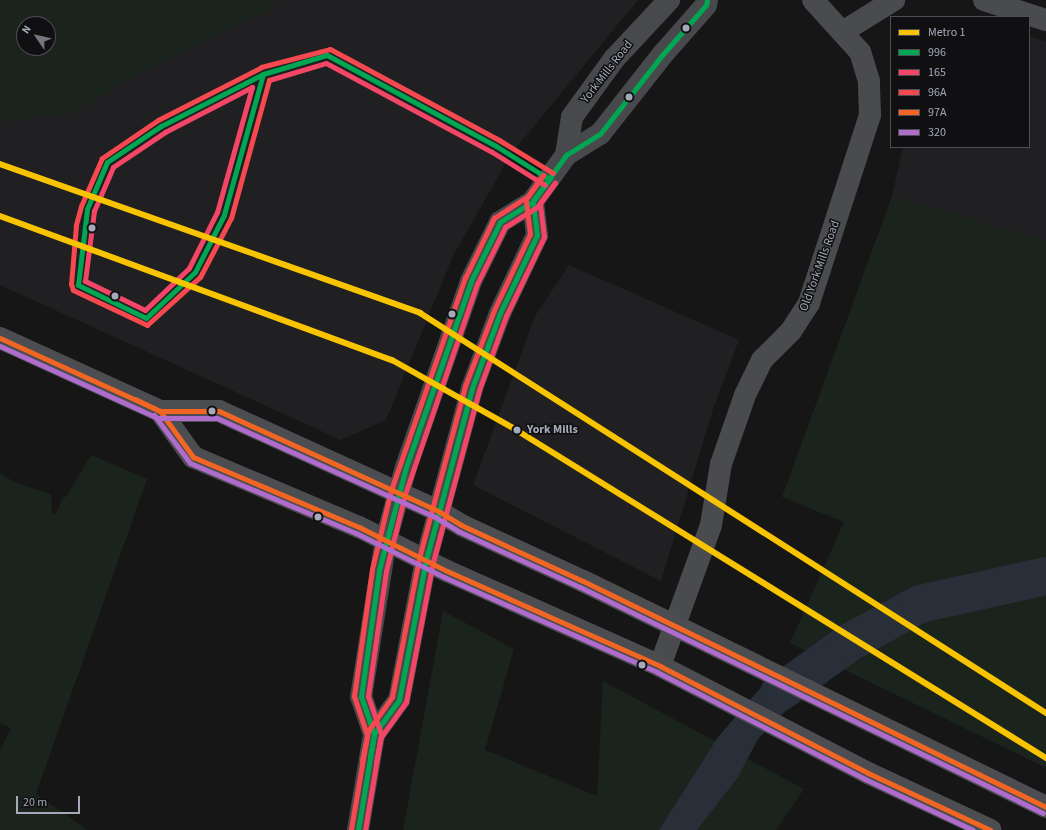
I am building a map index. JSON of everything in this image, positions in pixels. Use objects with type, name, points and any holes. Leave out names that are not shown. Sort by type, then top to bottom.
[{"type":"main road","name":"York Mills Road","points":[[566,155],[572,117],[614,59],[669,0]]},
{"type":"main road","name":"York Mills Road","points":[[374,734],[361,697],[386,540],[398,492],[471,281],[500,222],[533,201],[566,155],[600,134],[663,54],[706,5],[707,0]]},
{"type":"main road","points":[[358,825],[374,734],[399,700],[426,560],[472,388],[500,313],[537,236],[533,201]]},
{"type":"main road","points":[[0,338],[160,411],[220,411],[438,511],[473,531],[675,626],[888,732],[1046,807]]},
{"type":"main road","points":[[160,411],[193,457],[386,540],[426,560],[660,666],[723,697],[868,773],[990,830]]},
{"type":"street","name":"Old York Mills Road","points":[[660,666],[711,525],[721,464],[744,395],[762,360],[791,331],[809,303],[868,123],[871,105],[867,72],[860,52],[844,31],[814,0]]},
{"type":"street","points":[[844,31],[894,0]]},
{"type":"street","points":[[984,0],[1046,20]]},
{"type":"shaded area","points":[[0,0],[277,0],[271,10],[162,61],[70,113],[0,122]]},
{"type":"shaded area","points":[[277,0],[638,0],[511,154],[453,256],[386,420],[341,440],[0,285],[0,122],[70,113],[162,61],[271,10]]},
{"type":"shaded area","points":[[1030,37],[1046,41],[1046,241],[892,196],[903,148],[1030,148]]},
{"type":"shaded area","points":[[892,196],[1046,241],[1046,768],[790,643],[844,522],[782,497]]},
{"type":"shaded area","points":[[569,265],[739,340],[713,409],[661,581],[473,485],[535,316]]},
{"type":"shaded area","points":[[91,455],[147,479],[36,794],[88,830],[0,830],[0,751],[11,728],[0,723],[0,473],[16,483],[51,494],[52,513],[56,514],[63,497],[66,497]]},
{"type":"shaded area","points":[[443,611],[514,649],[485,750],[597,796],[603,681],[804,789],[776,830],[403,830]]},
{"type":"shaded area","points":[[821,663],[798,698],[758,739],[738,777],[697,830],[659,830],[718,737],[769,678]]},
{"type":"waterway","points":[[779,693],[850,642],[920,604],[1046,576]]},
{"type":"metro line","name":"1","points":[[0,164],[420,313],[1046,713]]},
{"type":"metro line","name":"1","points":[[0,216],[392,360],[513,428],[1046,758]]},
{"type":"transit line","name":"996","points":[[358,830],[374,734],[399,700],[426,560],[472,388],[500,313],[537,235],[533,201],[566,155],[600,134],[663,54],[706,5],[707,0]]},
{"type":"transit line","name":"96A","points":[[261,67],[330,49],[499,140],[553,173]]},
{"type":"transit line","name":"996","points":[[263,74],[327,55],[496,146],[549,179]]},
{"type":"transit line","name":"165","points":[[269,80],[326,63],[492,152],[545,185]]},
{"type":"transit line","name":"96A","points":[[260,68],[158,120],[102,158],[81,206],[76,225],[71,284],[73,290],[147,325],[200,277],[231,218],[269,80]]},
{"type":"transit line","name":"996","points":[[263,74],[224,215],[195,272],[146,318],[78,285],[87,209],[107,162],[161,126],[263,74]]},
{"type":"transit line","name":"165","points":[[252,87],[217,212],[189,268],[145,310],[85,281],[94,211],[113,167],[165,132],[252,87]]},
{"type":"transit line","name":"96A","points":[[362,760],[368,731],[392,697],[419,558],[465,386],[494,310],[530,234],[526,199],[543,175]]},
{"type":"transit line","name":"96A","points":[[351,829],[367,735],[354,696],[372,569],[391,490],[465,278],[494,218],[528,196],[543,175]]},
{"type":"transit line","name":"996","points":[[370,757],[374,734],[361,697],[379,570],[406,467],[471,281],[500,222],[533,201],[551,177]]},
{"type":"transit line","name":"165","points":[[376,762],[381,737],[406,702],[433,562],[479,390],[506,316],[544,237],[540,203],[555,183]]},
{"type":"transit line","name":"165","points":[[365,830],[381,734],[368,696],[386,571],[405,494],[477,284],[505,227],[538,206],[555,183]]},
{"type":"transit line","name":"97A","points":[[0,338],[160,411],[219,411],[438,511],[461,525],[583,581],[1046,807]]},
{"type":"transit line","name":"320","points":[[0,346],[158,418],[217,418],[435,517],[458,531],[580,587],[1043,813]]},
{"type":"transit line","name":"97A","points":[[135,399],[160,411],[193,457],[359,527],[447,571],[660,666],[868,773],[990,830]]},
{"type":"transit line","name":"320","points":[[154,415],[190,463],[356,533],[444,577],[657,672],[865,779],[973,830]]},
{"type":"place","name":"York Mills","points":[[517,430]]}]
